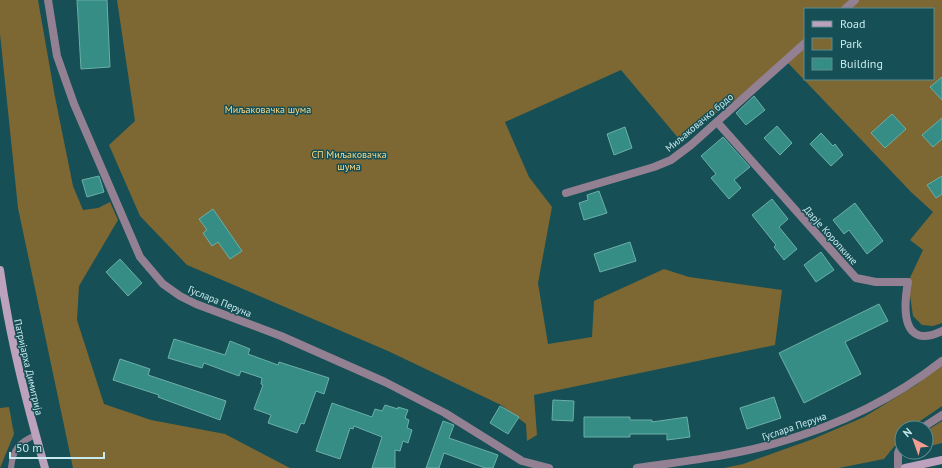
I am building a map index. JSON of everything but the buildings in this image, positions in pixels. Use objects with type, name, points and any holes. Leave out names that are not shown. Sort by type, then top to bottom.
[{"type":"main road","name":"Патријарха Димитрија","points":[[0,270],[12,341],[45,468]]},
{"type":"main road","points":[[906,468],[942,460]]},
{"type":"street","name":"Гуслара Перуна","points":[[48,0],[57,56],[63,78],[136,249],[145,264],[163,284],[186,299],[281,336],[385,382],[445,413],[522,461],[549,468]]},
{"type":"street","points":[[846,8],[854,0]]},
{"type":"street","name":"Миљаковачко брдо","points":[[566,193],[671,160],[691,145],[804,44]]},
{"type":"street","name":"Дарје Коропкине","points":[[717,122],[856,278],[876,282],[908,282],[905,298],[905,310],[908,326],[913,332],[924,337],[932,336],[942,331]]},
{"type":"street","name":"Гуслара Перуна","points":[[637,468],[734,452],[781,442],[854,415],[886,400],[923,376],[942,361]]},
{"type":"lane","points":[[10,468],[19,444],[36,435]]},
{"type":"green space","points":[[0,0],[38,0],[55,97],[73,186],[83,210],[98,208],[110,202],[118,220],[79,286],[77,320],[104,404],[151,420],[225,434],[290,468],[73,468],[18,208],[0,34]]},
{"type":"green space","name":"СП Миљаковачка шума","points":[[117,0],[942,0],[942,323],[933,326],[922,325],[913,316],[908,282],[923,250],[910,240],[933,212],[911,192],[804,80],[934,80],[934,8],[804,8],[804,80],[788,63],[679,139],[621,70],[505,122],[529,177],[552,207],[538,283],[548,344],[592,337],[594,301],[664,269],[689,277],[782,290],[775,345],[534,395],[537,435],[527,441],[526,424],[501,405],[388,351],[187,265],[140,216],[109,145],[135,121]]},
{"type":"green space","points":[[942,365],[942,406],[922,420],[894,420],[894,447],[884,459],[839,468],[724,468],[743,464],[813,439],[864,417],[916,385]]},
{"type":"green space","points":[[9,407],[14,434],[0,468],[0,408]]},
{"type":"green space","points":[[942,421],[942,443],[934,445],[934,426]]},
{"type":"park label","name":"Миљаковачка шума","points":[[268,109]]}]
